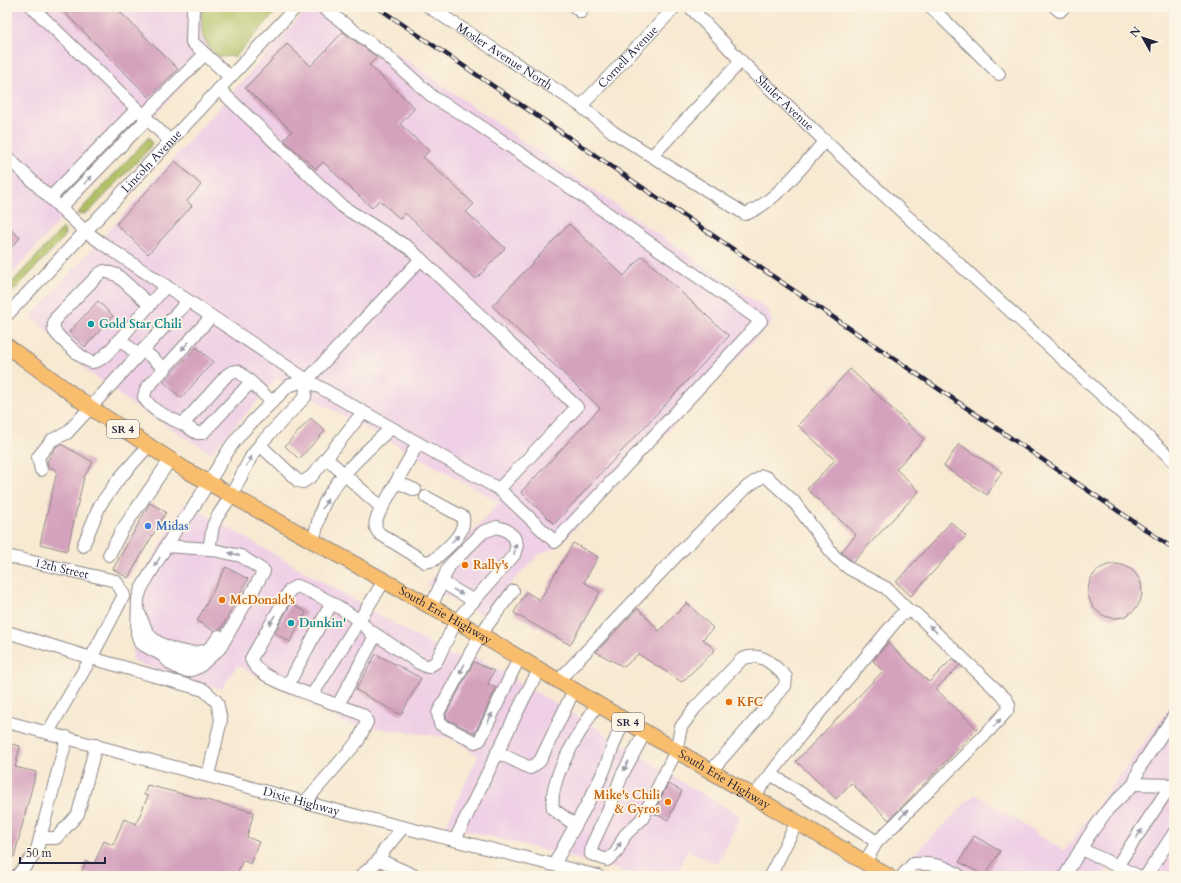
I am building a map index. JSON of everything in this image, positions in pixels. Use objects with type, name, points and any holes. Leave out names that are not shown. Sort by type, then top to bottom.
[{"type":"main road","name":"South Erie Highway","points":[[7,346],[91,408],[170,460],[231,496],[456,621],[888,876]]},
{"type":"street","points":[[32,7],[170,141]]},
{"type":"street","points":[[193,7],[192,42],[230,77]]},
{"type":"street","name":"Lincoln Avenue","points":[[7,315],[296,7]]},
{"type":"street","points":[[7,157],[85,231],[307,380],[499,489],[555,542],[761,321],[467,117],[434,98],[385,54],[322,7]]},
{"type":"street","name":"Mosler Avenue North","points":[[428,7],[581,106],[612,132],[745,214],[755,211],[769,201],[826,141]]},
{"type":"street","name":"Cornell Avenue","points":[[581,106],[675,7]]},
{"type":"street","name":"Shuler Avenue","points":[[690,7],[741,61],[826,141],[1174,461]]},
{"type":"street","points":[[931,7],[999,74]]},
{"type":"street","points":[[50,198],[143,114],[205,54]]},
{"type":"street","points":[[652,156],[741,61]]},
{"type":"street","points":[[219,89],[343,207],[409,248],[577,407],[499,489]]},
{"type":"street","points":[[60,208],[143,114]]},
{"type":"street","points":[[166,546],[209,549],[241,556],[264,571],[220,648],[199,667],[189,671],[182,670],[162,655],[140,643],[137,633],[138,598],[141,589],[166,546],[209,483],[231,446],[243,431],[288,386],[307,380],[421,260]]},
{"type":"street","points":[[150,305],[116,275],[104,271],[99,274],[56,318],[53,325],[55,332],[84,360],[90,363],[97,361],[103,357],[120,339],[150,305],[166,286]]},
{"type":"street","points":[[41,470],[38,457],[52,440],[67,433],[188,301]]},
{"type":"street","points":[[211,317],[146,389],[144,397],[148,405],[156,411],[183,424],[197,433],[203,433],[251,382]]},
{"type":"street","points":[[120,339],[165,369]]},
{"type":"street","points":[[183,424],[227,375],[232,372],[238,372],[272,402]]},
{"type":"street","points":[[209,549],[213,526],[231,496],[251,457],[260,445],[305,397],[307,380]]},
{"type":"street","points":[[260,445],[298,481],[303,482],[312,476],[363,412]]},
{"type":"street","points":[[313,541],[321,510],[345,474],[391,428]]},
{"type":"street","points":[[418,443],[375,523],[376,529],[425,562],[434,560],[460,534],[464,525],[463,517],[426,497]]},
{"type":"street","points":[[83,546],[100,505],[118,480],[148,446]]},
{"type":"street","points":[[326,458],[382,508]]},
{"type":"street","points":[[109,555],[125,524],[170,460]]},
{"type":"street","points":[[558,681],[681,551],[747,487],[763,476],[768,478],[794,502],[835,557],[850,569],[886,588],[909,611],[916,614],[1006,699],[1009,705],[1007,711],[982,738],[877,842],[866,862]]},
{"type":"street","points":[[397,482],[415,490]]},
{"type":"street","points":[[305,802],[358,741],[367,722],[364,716],[267,676],[253,665],[250,659],[290,590],[298,586],[309,590],[359,620],[372,632],[419,663],[428,666],[436,662],[456,621],[514,555],[517,545],[514,537],[506,530],[497,527],[483,532],[449,566],[431,607]]},
{"type":"street","name":"12th Street","points":[[7,556],[116,581],[124,595],[91,658]]},
{"type":"street","points":[[138,610],[146,630],[152,638],[171,650],[203,651],[213,645],[258,567]]},
{"type":"street","points":[[316,697],[314,692],[384,581]]},
{"type":"street","points":[[442,582],[474,601]]},
{"type":"street","points":[[513,591],[480,635],[438,713],[440,724],[475,742],[480,740],[519,658]]},
{"type":"street","points":[[288,685],[331,604]]},
{"type":"street","points":[[754,796],[772,775],[800,736],[900,616],[909,611]]},
{"type":"street","points":[[7,632],[91,658],[204,690],[217,702],[221,720],[208,776]]},
{"type":"street","points":[[338,705],[374,638],[372,632]]},
{"type":"street","points":[[599,876],[625,836],[642,819],[676,751],[681,727],[695,708],[742,659],[750,656],[767,659],[786,676],[787,680],[785,686],[711,771]]},
{"type":"street","points":[[48,732],[91,658]]},
{"type":"street","points":[[455,840],[497,752],[540,670]]},
{"type":"street","points":[[497,752],[530,768],[540,762],[574,690]]},
{"type":"street","points":[[575,826],[553,809],[552,791],[557,776],[597,704]]},
{"type":"street","points":[[1065,876],[1108,809],[1134,784],[1140,767],[1174,716]]},
{"type":"street","points":[[555,869],[575,826],[598,784],[607,764],[617,734],[625,720]]},
{"type":"street","name":"Dixie Highway","points":[[7,722],[305,802],[455,840],[555,869],[582,872],[599,876]]},
{"type":"street","points":[[582,872],[622,775],[645,732]]},
{"type":"street","points":[[17,876],[36,853],[67,737]]},
{"type":"street","points":[[40,838],[56,838],[78,814],[96,745]]},
{"type":"street","points":[[772,775],[877,842]]},
{"type":"street","points":[[1134,784],[1172,785]]},
{"type":"street","points":[[1117,866],[1172,785]]},
{"type":"street","points":[[770,876],[797,822]]},
{"type":"street","points":[[361,876],[381,858],[382,853],[403,827]]},
{"type":"street","points":[[1146,876],[1174,833]]},
{"type":"street","points":[[1081,849],[1138,876]]},
{"type":"street","points":[[590,854],[608,860]]},
{"type":"street","points":[[381,858],[384,862],[415,876]]},
{"type":"street","points":[[902,876],[913,864],[930,863],[951,869],[960,876]]},
{"type":"shaded area","points":[[7,7],[202,7],[201,36],[212,52],[7,279]]},
{"type":"shaded area","points":[[309,7],[329,7],[768,310],[772,322],[556,548],[539,554],[480,615],[426,585],[499,502],[277,379],[211,453],[136,407],[89,372],[32,316]]},
{"type":"shaded area","points":[[185,503],[451,656],[476,657],[575,715],[690,787],[741,816],[717,864],[687,850],[676,876],[642,876],[446,825],[478,756],[452,738],[347,724],[237,665],[222,689],[133,662],[132,594]]},
{"type":"shaded area","points":[[1174,702],[1174,876],[1127,876],[1109,868],[1103,876],[936,876],[909,859],[975,794],[1064,851]]},
{"type":"green space","points":[[202,7],[280,7],[236,56],[219,57],[212,51],[203,35],[201,23]]},
{"type":"green space","points":[[149,137],[152,143],[148,150],[89,212],[77,214]]},
{"type":"green space","points":[[63,228],[65,233],[63,238],[7,298],[7,288]]},
{"type":"building","points":[[59,7],[115,7],[178,69],[149,97]]},
{"type":"building","points":[[343,32],[377,57],[369,65],[415,108],[400,124],[429,151],[423,157],[474,204],[466,212],[505,248],[476,279],[405,213],[400,219],[379,200],[372,208],[323,162],[316,169],[284,140],[292,131],[245,88],[287,44],[311,66]]},
{"type":"building","points":[[175,161],[201,185],[187,201],[192,206],[148,254],[116,224]]},
{"type":"building","points":[[569,224],[624,276],[642,256],[729,336],[554,524],[521,492],[600,408],[492,306]]},
{"type":"building","points":[[7,226],[20,238],[7,252]]},
{"type":"building","name":"Gold Star Chili","points":[[98,301],[113,316],[85,347],[69,332]]},
{"type":"building","points":[[196,347],[213,362],[181,398],[164,382]]},
{"type":"building","points":[[850,369],[924,439],[896,469],[919,491],[853,562],[841,552],[856,535],[807,489],[835,460],[798,425]]},
{"type":"building","points":[[311,418],[325,431],[299,459],[285,446]]},
{"type":"building","points":[[61,444],[93,462],[84,477],[67,551],[40,544],[57,471],[48,466],[47,461],[57,446]]},
{"type":"building","points":[[959,444],[1002,472],[987,495],[944,466]]},
{"type":"building","points":[[150,503],[166,512],[128,578],[113,569]]},
{"type":"building","points":[[951,522],[966,536],[911,596],[896,582]]},
{"type":"building","points":[[573,543],[598,557],[584,582],[600,592],[570,645],[514,613],[526,592],[540,600]]},
{"type":"building","points":[[1110,564],[1120,564],[1130,568],[1138,576],[1142,586],[1142,596],[1138,606],[1130,614],[1120,618],[1110,618],[1100,614],[1092,606],[1088,596],[1088,586],[1092,576],[1100,568]]},
{"type":"building","name":"McDonald's","points":[[226,567],[248,579],[221,629],[214,631],[197,621]]},
{"type":"building","name":"Dunkin'","points":[[291,603],[306,612],[290,642],[275,633]]},
{"type":"building","points":[[687,603],[713,628],[703,639],[715,650],[682,682],[638,654],[624,667],[596,652],[638,608],[659,631]]},
{"type":"building","points":[[888,643],[929,682],[952,659],[960,665],[936,689],[977,729],[889,820],[851,783],[836,799],[796,761],[883,671],[873,661]]},
{"type":"building","points":[[376,654],[421,678],[401,715],[356,690]]},
{"type":"building","points":[[474,662],[494,671],[488,684],[496,688],[475,733],[447,719],[446,714]]},
{"type":"building","points":[[7,743],[20,746],[15,767],[36,772],[14,857],[7,855]]},
{"type":"building","name":"Mike's Chili & Gyros","points":[[668,784],[682,791],[668,820],[653,813]]},
{"type":"building","points":[[147,785],[254,812],[247,837],[259,842],[250,864],[243,860],[236,876],[94,876],[82,871],[86,861],[94,864],[104,841],[113,845],[124,819],[136,824],[148,796],[144,795]]},
{"type":"building","points":[[974,836],[1000,851],[985,876],[959,862]]},
{"type":"railway","points":[[377,7],[1174,549]]},
{"type":"place","name":"Gold Star Chili","points":[[91,324]]},
{"type":"place","name":"Midas","points":[[148,526]]},
{"type":"place","name":"Rally's","points":[[465,565]]},
{"type":"place","name":"McDonald's","points":[[222,600]]},
{"type":"place","name":"Dunkin'","points":[[291,623]]},
{"type":"place","name":"KFC","points":[[729,702]]},
{"type":"place","name":"Mike's Chili & Gyros","points":[[668,802]]}]
